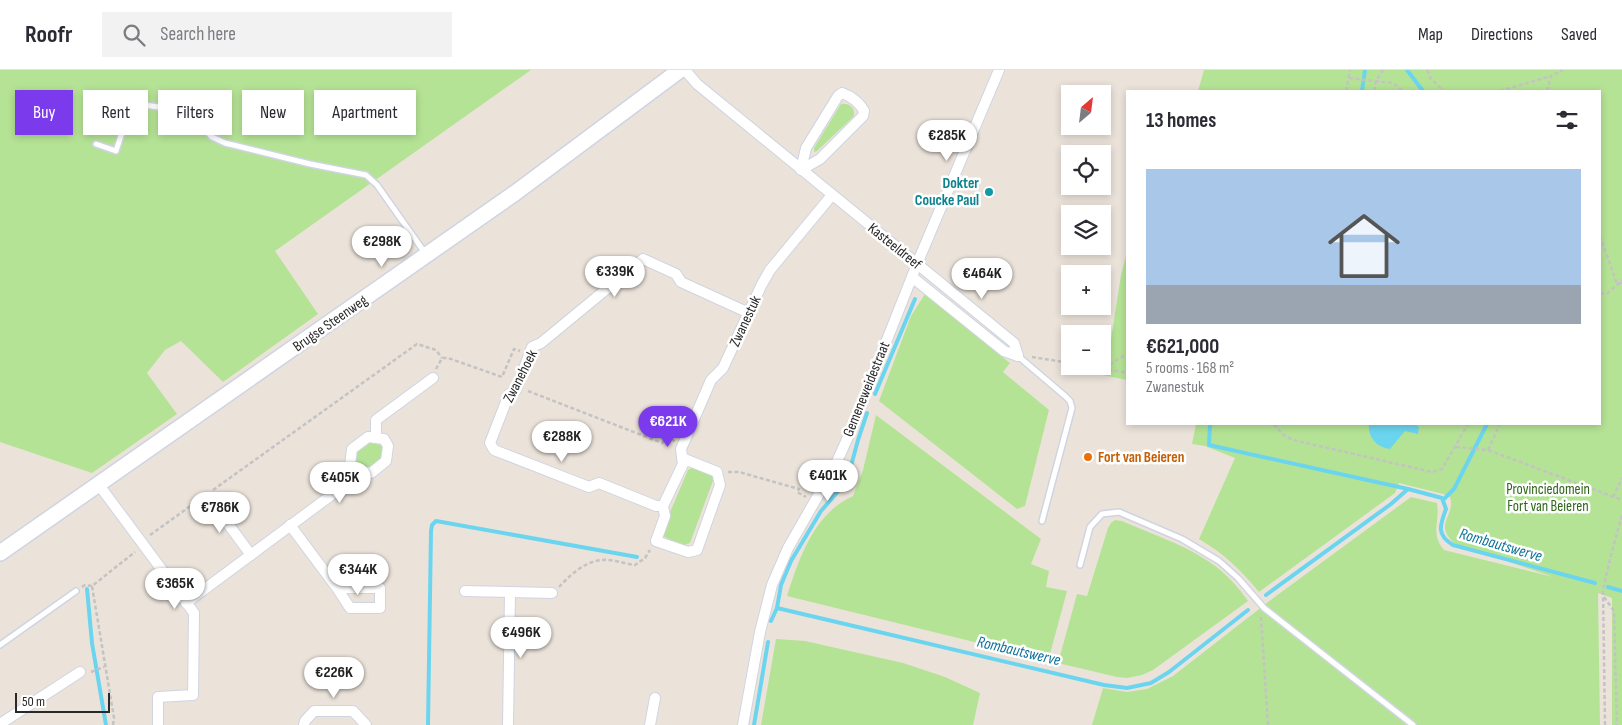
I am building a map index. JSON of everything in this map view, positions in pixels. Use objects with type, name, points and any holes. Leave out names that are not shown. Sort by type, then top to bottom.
[{"type":"main road","name":"Brugse Steenweg","points":[[0,553],[516,192],[680,70]]},
{"type":"street","name":"Kasteeldreef","points":[[685,70],[697,84],[1014,343],[1018,356]]},
{"type":"street","points":[[917,264],[999,70]]},
{"type":"street","points":[[842,93],[861,105],[864,111],[863,116],[820,159],[801,170],[806,148],[838,96],[842,93]]},
{"type":"street","name":"Zwanestuk","points":[[656,541],[665,516],[663,506],[682,464],[681,449],[712,380],[723,368],[770,270],[832,195]]},
{"type":"street","name":"Zwanehoek","points":[[663,506],[656,506],[599,484],[589,487],[494,450],[490,443],[509,394],[516,390],[532,347],[541,343],[643,259],[676,274],[682,282],[749,313]]},
{"type":"street","name":"Gemeneweidestraat","points":[[743,725],[760,632],[772,586],[788,548],[835,466],[917,264]]},
{"type":"street","name":"Kasteeldreef","points":[[912,277],[1004,351],[1018,356]]},
{"type":"street","points":[[376,438],[376,420],[433,378]]},
{"type":"street","points":[[368,437],[384,439],[388,446],[386,461],[371,473],[355,471],[350,465],[352,449],[368,437]]},
{"type":"street","points":[[656,541],[688,552],[697,550],[720,486],[717,472],[682,458]]},
{"type":"street","points":[[186,604],[349,482],[355,471]]},
{"type":"street","points":[[99,485],[194,613],[192,695],[158,697],[158,725]]},
{"type":"street","points":[[205,498],[251,555]]},
{"type":"street","points":[[290,525],[337,588]]},
{"type":"street","points":[[465,591],[552,593]]},
{"type":"street","points":[[508,725],[510,593]]},
{"type":"street","points":[[0,724],[80,672]]},
{"type":"street","points":[[650,725],[655,698]]},
{"type":"street","points":[[304,725],[305,721],[314,711],[353,711],[366,725]]},
{"type":"lane","points":[[96,144],[116,151],[128,114],[134,107],[144,105],[188,112],[212,136],[225,143],[310,164],[366,175],[377,185],[427,255]]},
{"type":"lane","points":[[1018,356],[1065,396],[1070,401],[1072,408],[1042,521]]},
{"type":"lane","points":[[1080,565],[1090,528],[1102,514],[1119,512],[1194,545],[1238,578],[1264,608],[1413,725]]},
{"type":"lane","points":[[0,645],[76,592]]},
{"type":"path","points":[[1346,90],[1350,70]]},
{"type":"path","points":[[1374,90],[1376,81],[1383,70]]},
{"type":"path","points":[[1427,70],[1431,79],[1443,90]]},
{"type":"path","points":[[1503,90],[1552,76],[1563,70]]},
{"type":"path","points":[[1548,90],[1552,76]]},
{"type":"path","points":[[1348,78],[1393,83],[1402,90]]},
{"type":"path","points":[[1601,239],[1617,284]]},
{"type":"path","points":[[1601,294],[1608,293],[1617,284],[1622,282]]},
{"type":"path","points":[[113,725],[114,718],[103,668],[99,623],[92,586],[136,552],[143,544],[417,344],[436,350],[442,358]]},
{"type":"path","points":[[442,358],[448,358],[502,377],[514,349],[529,356]]},
{"type":"path","points":[[1111,364],[1126,354]]},
{"type":"path","points":[[1018,356],[1061,361]]},
{"type":"path","points":[[433,378],[442,358]]},
{"type":"path","points":[[1111,370],[1126,373]]},
{"type":"path","points":[[517,387],[662,443],[667,438],[683,444]]},
{"type":"path","points":[[1275,425],[1282,434],[1293,440],[1432,472],[1442,469],[1467,425]]},
{"type":"path","points":[[1488,450],[1500,425]]},
{"type":"path","points":[[1456,447],[1488,450],[1622,500]]},
{"type":"path","points":[[717,472],[738,472],[799,489],[798,492],[814,501]]},
{"type":"path","points":[[1613,497],[1622,478]]},
{"type":"path","points":[[1605,725],[1603,590],[1622,515]]},
{"type":"path","points":[[552,593],[568,577],[584,565],[603,560],[635,565],[645,558],[656,541]]},
{"type":"path","points":[[1603,596],[1614,611],[1617,725]]},
{"type":"path","points":[[1264,608],[1260,620],[1268,725]]},
{"type":"path","points":[[91,672],[103,668]]},
{"type":"green space","points":[[0,70],[531,70],[275,251],[318,314],[223,382],[181,341],[165,350],[147,373],[177,414],[92,473],[0,442]]},
{"type":"green space","name":"Provinciedomein Fort van Beieren","points":[[1204,70],[1622,70],[1622,725],[1612,725],[1612,598],[1598,593],[1600,725],[1092,725],[1103,688],[1127,692],[1147,689],[1173,676],[1276,596],[1411,497],[1437,503],[1436,533],[1444,550],[1553,577],[1454,543],[1445,530],[1451,504],[1450,497],[1399,483],[1395,493],[1259,592],[1231,562],[1199,539],[1235,458],[1205,446],[1192,444],[1196,425],[1601,425],[1601,90],[1198,90]]},
{"type":"green space","points":[[841,104],[847,104],[851,107],[854,111],[854,116],[814,152],[814,148]]},
{"type":"green space","points":[[1126,256],[1126,380],[1102,375],[1111,375],[1111,339],[1121,275]]},
{"type":"green space","points":[[925,294],[1010,363],[1003,372],[1049,410],[1025,506],[1017,509],[879,401],[911,316]]},
{"type":"green space","points":[[876,415],[1041,539],[1031,564],[1049,571],[1046,587],[1067,591],[1050,654],[1043,659],[787,596],[803,553],[818,525],[839,504],[853,496],[863,470]]},
{"type":"green space","points":[[370,443],[383,447],[381,458],[369,468],[359,467],[356,463],[357,452]]},
{"type":"green space","points":[[693,467],[712,475],[714,478],[690,543],[682,546],[663,536],[662,531],[688,470]]},
{"type":"green space","points":[[1115,520],[1122,521],[1175,543],[1207,560],[1222,571],[1248,601],[1153,670],[1142,675],[1127,678],[1058,663],[1077,594],[1087,596],[1108,528]]},
{"type":"green space","points":[[776,639],[805,641],[903,663],[945,677],[980,693],[973,725],[761,725]]},
{"type":"water","points":[[1369,425],[1416,425],[1419,427],[1418,434],[1405,431],[1390,449],[1377,444],[1369,429]]},
{"type":"waterway","points":[[1362,90],[1365,70]]},
{"type":"waterway","points":[[1407,70],[1422,90]]},
{"type":"waterway","points":[[875,394],[915,299]]},
{"type":"waterway","points":[[777,608],[781,585],[791,561],[821,511],[847,481],[867,413]]},
{"type":"waterway","points":[[1210,425],[1209,445],[1408,489]]},
{"type":"waterway","points":[[1443,500],[1454,489],[1486,425]]},
{"type":"waterway","name":"Rombautswerve","points":[[1266,595],[1391,504],[1408,489],[1442,498],[1446,509],[1441,529],[1444,537],[1453,545],[1595,583]]},
{"type":"waterway","points":[[428,725],[431,531],[432,525],[436,521],[637,557]]},
{"type":"waterway","name":"Rombautswerve","points":[[1608,587],[1622,591]]},
{"type":"waterway","points":[[87,589],[92,643],[106,725]]},
{"type":"waterway","name":"Rombautswerve","points":[[771,621],[777,608],[1104,685],[1127,688],[1151,683],[1169,672],[1248,610]]},
{"type":"waterway","name":"Rombautswerve","points":[[754,725],[768,642]]},
{"type":"place","name":"Dokter Coucke Paul","points":[[989,192]]},
{"type":"place","name":"Fort van Beieren","points":[[1088,457]]}]
